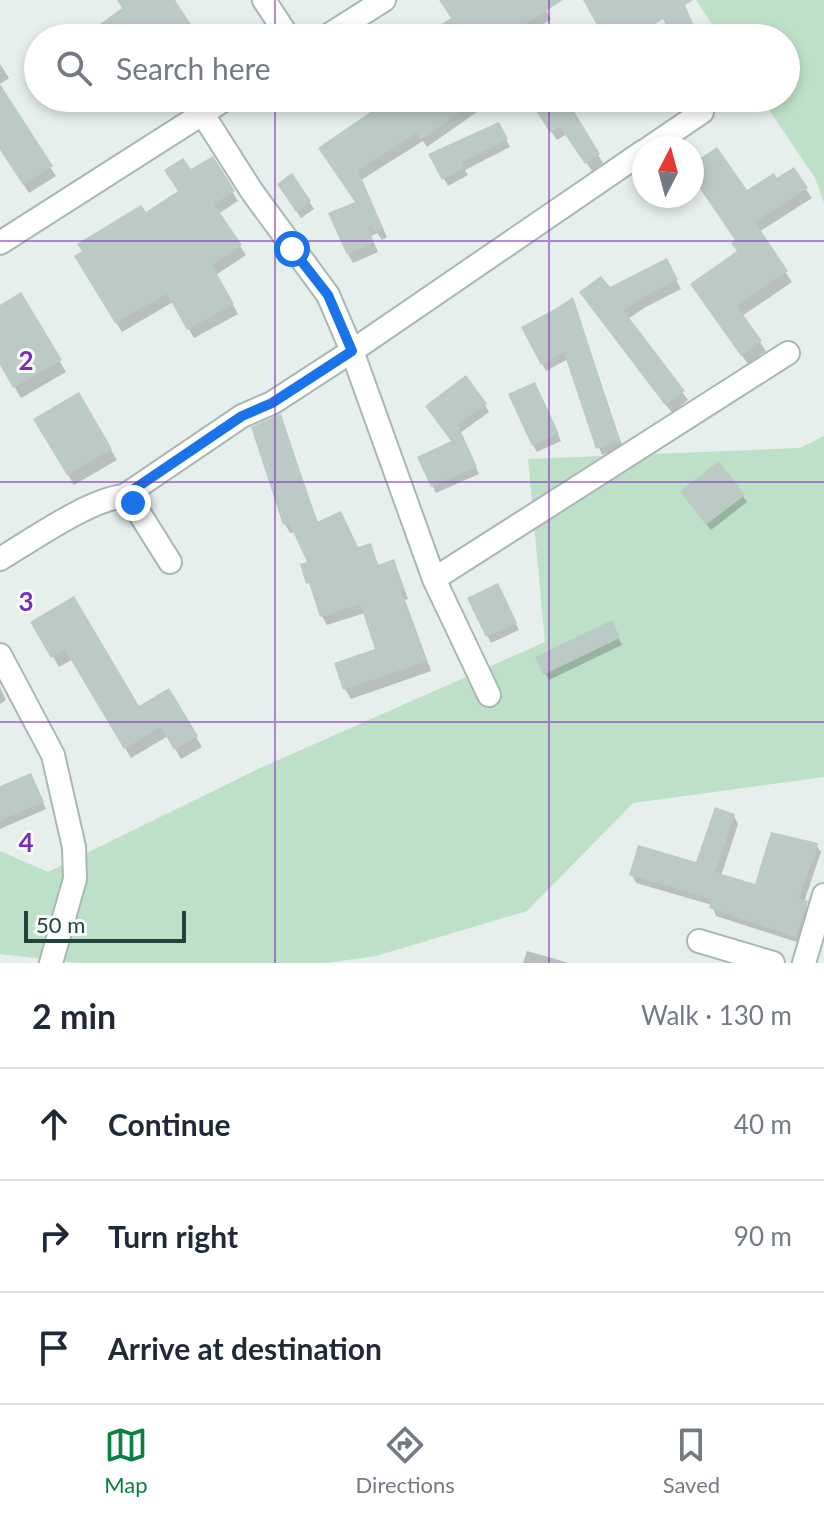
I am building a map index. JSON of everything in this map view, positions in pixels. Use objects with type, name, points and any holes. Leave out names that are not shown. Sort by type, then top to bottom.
[{"type":"street","points":[[264,0],[280,24]]},
{"type":"street","points":[[346,24],[384,0]]},
{"type":"street","points":[[667,136],[702,112]]},
{"type":"street","points":[[0,243],[202,113],[253,193],[328,295],[352,351],[434,579],[489,695]]},
{"type":"street","points":[[0,559],[86,510],[124,496],[242,416],[272,403],[632,159]]},
{"type":"street","points":[[434,579],[788,353]]},
{"type":"street","points":[[124,496],[133,503],[170,562]]},
{"type":"street","points":[[0,655],[53,755],[74,847],[75,879],[51,963]]},
{"type":"street","points":[[804,963],[824,895]]},
{"type":"street","points":[[699,941],[773,963]]},
{"type":"green space","points":[[696,0],[824,0],[824,203],[815,178],[770,112],[800,112],[800,24],[712,24]]},
{"type":"green space","points":[[824,436],[824,777],[633,803],[527,911],[376,956],[326,963],[77,963],[0,954],[0,851],[48,872],[258,769],[545,642],[528,459],[800,448]]},
{"type":"building","points":[[117,0],[175,0],[191,24],[100,24],[122,8]]},
{"type":"building","points":[[439,0],[563,0],[525,24],[442,24],[451,18]]},
{"type":"building","points":[[583,0],[693,0],[685,5],[693,24],[665,24],[663,19],[655,24],[596,24]]},
{"type":"building","points":[[0,84],[53,166],[23,185],[0,150]]},
{"type":"building","points":[[371,112],[460,112],[420,140],[417,133],[358,170],[383,228],[376,232],[371,225],[368,227],[374,243],[347,255],[328,213],[355,202],[318,148]]},
{"type":"building","points":[[537,112],[574,112],[600,154],[585,164],[560,127],[550,133]]},
{"type":"building","points":[[499,122],[508,139],[462,162],[465,168],[442,180],[428,154]]},
{"type":"building","points":[[717,147],[747,190],[774,173],[777,178],[794,167],[808,188],[755,222],[788,271],[737,306],[762,341],[741,356],[690,284],[737,251],[731,243],[735,240],[704,195],[704,156]]},
{"type":"building","points":[[213,156],[235,191],[214,204],[242,245],[212,265],[234,304],[187,330],[167,294],[115,323],[74,256],[82,251],[77,244],[141,205],[146,212],[178,191],[164,170],[183,158],[191,169]]},
{"type":"building","points":[[292,173],[311,201],[296,212],[277,184]]},
{"type":"building","points":[[667,258],[678,280],[639,299],[624,311],[685,391],[665,405],[579,292],[601,276],[610,287]]},
{"type":"building","points":[[21,292],[62,360],[13,388],[0,365],[0,305]]},
{"type":"building","points":[[573,297],[620,441],[596,449],[564,353],[541,365],[521,327]]},
{"type":"building","points":[[466,375],[487,404],[458,425],[477,467],[431,487],[417,457],[451,441],[425,406]]},
{"type":"building","points":[[535,382],[559,434],[532,446],[508,394]]},
{"type":"building","points":[[79,392],[112,449],[67,475],[33,419]]},
{"type":"building","points":[[281,414],[317,522],[341,511],[358,547],[371,543],[378,565],[394,559],[404,589],[401,590],[427,661],[343,690],[334,663],[375,649],[360,604],[320,617],[309,583],[306,584],[300,564],[307,562],[289,523],[283,525],[251,427]]},
{"type":"building","points":[[719,461],[745,495],[706,525],[680,491]]},
{"type":"building","points":[[498,583],[517,623],[486,637],[467,598]]},
{"type":"building","points":[[74,596],[139,706],[169,688],[198,736],[174,750],[161,727],[124,749],[65,650],[51,658],[30,622]]},
{"type":"building","points":[[612,620],[620,638],[543,675],[535,657]]},
{"type":"building","points":[[31,773],[44,802],[0,821],[0,786]]},
{"type":"building","points":[[715,807],[735,814],[715,872],[755,884],[771,832],[818,843],[799,898],[808,901],[796,937],[709,908],[712,899],[629,875],[638,845],[696,862]]},
{"type":"route","points":[[133,503],[124,496],[242,416],[272,403],[352,351],[328,295],[292,249]]}]
